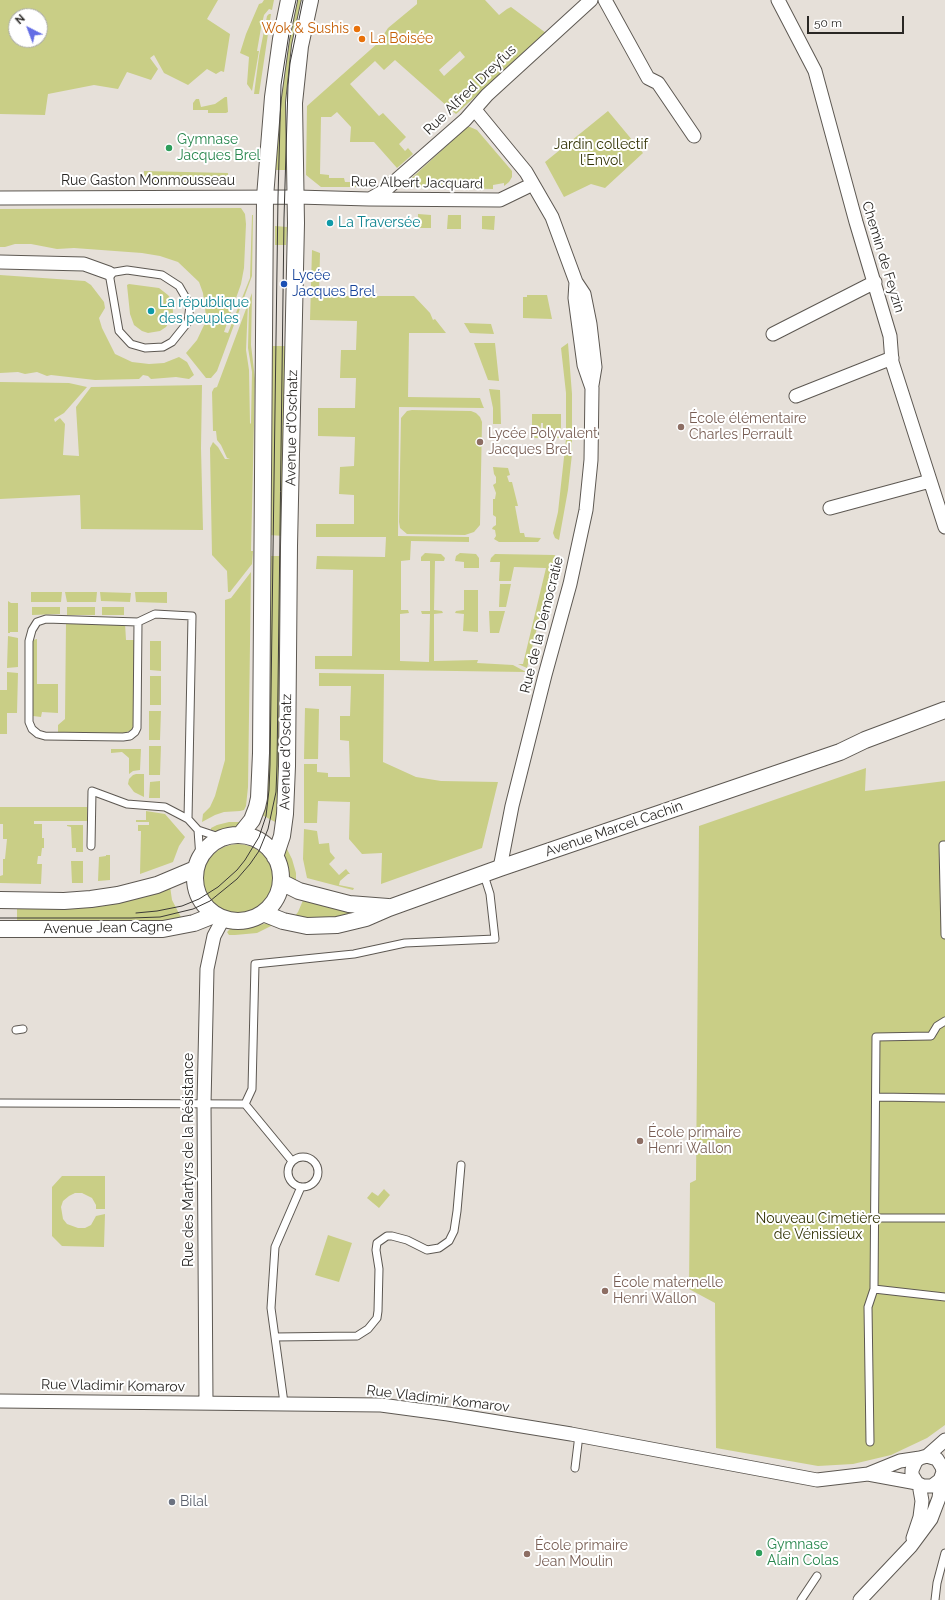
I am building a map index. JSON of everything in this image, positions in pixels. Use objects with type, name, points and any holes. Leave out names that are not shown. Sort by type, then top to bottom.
[{"type":"street","name":"Avenue d'Oschatz","points":[[240,835],[252,820],[257,808],[261,753],[265,197],[273,97],[281,39],[289,0]]},
{"type":"street","name":"Avenue d'Oschatz","points":[[275,856],[282,836],[285,814],[297,197],[294,103],[300,46],[310,0]]},
{"type":"street","name":"Rue Alfred Dreyfus","points":[[369,199],[384,191],[475,110],[487,95],[591,0]]},
{"type":"street","points":[[605,0],[648,78],[658,83],[694,136]]},
{"type":"street","name":"Chemin de Feyzin","points":[[778,0],[815,71],[856,222],[890,336],[892,358],[945,527]]},
{"type":"street","name":"Rue de la Démocratie","points":[[475,110],[526,172],[552,217],[576,282],[575,298],[584,365],[592,388],[591,460],[586,510],[570,584],[512,806],[500,868]]},
{"type":"street","name":"Rue Albert Jacquard","points":[[297,197],[500,200],[533,184]]},
{"type":"street","name":"Rue Gaston Monmousseau","points":[[0,198],[297,197]]},
{"type":"street","points":[[0,262],[84,264],[109,273]]},
{"type":"street","points":[[773,334],[875,282]]},
{"type":"street","points":[[796,396],[892,358]]},
{"type":"street","points":[[830,508],[930,481]]},
{"type":"street","name":"Avenue Marcel Cachin","points":[[263,913],[286,922],[308,926],[337,925],[366,918],[389,908],[500,868],[840,752],[865,740],[945,710]]},
{"type":"street","name":"Avenue Marcel Cachin","points":[[840,752],[870,749],[945,721]]},
{"type":"street","points":[[240,835],[257,840],[270,849],[275,856],[280,869],[281,882],[275,900],[263,913],[254,918],[234,922],[219,917],[206,907],[198,896],[194,880],[197,864],[207,848],[222,838],[240,835]]},
{"type":"street","name":"Avenue Jean Cagne","points":[[0,900],[64,901],[112,896],[157,885],[197,864]]},
{"type":"street","name":"Avenue Marcel Cachin","points":[[281,882],[299,891],[348,904],[389,908]]},
{"type":"street","name":"Avenue Jean Cagne","points":[[0,929],[163,929],[219,917]]},
{"type":"street","name":"Rue des Martyrs de la Résistance","points":[[206,1403],[204,1104],[207,969],[219,917]]},
{"type":"street","name":"Rue Vladimir Komarov","points":[[0,1401],[381,1405],[579,1435],[817,1480],[868,1474],[900,1461],[923,1457]]},
{"type":"street","points":[[911,1546],[920,1517],[922,1501],[918,1484],[912,1474],[912,1470],[916,1461],[945,1440]]},
{"type":"street","points":[[860,1600],[911,1546],[931,1519],[939,1498],[943,1472],[937,1459],[923,1457]]},
{"type":"street","points":[[918,1484],[928,1487],[932,1486],[936,1484],[943,1472]]},
{"type":"street","name":"Rue Vladimir Komarov","points":[[868,1474],[918,1484]]},
{"type":"lane","points":[[127,270],[150,272],[162,275],[179,286],[190,305],[188,322],[172,342],[163,347],[145,348],[131,344],[119,331],[109,273],[127,270]]},
{"type":"lane","points":[[138,622],[137,728],[135,732],[130,736],[124,737],[45,736],[32,730],[29,722],[29,641],[32,630],[37,622],[46,619],[138,622],[155,614],[192,616],[188,818]]},
{"type":"lane","points":[[91,846],[92,791],[127,804],[165,807],[188,818],[198,830],[222,838]]},
{"type":"lane","points":[[197,864],[198,830]]},
{"type":"lane","points":[[945,845],[943,845],[945,935]]},
{"type":"lane","points":[[245,1104],[252,1090],[255,964],[354,954],[404,943],[495,938],[490,894],[484,874]]},
{"type":"lane","points":[[870,1442],[868,1307],[874,1289],[876,1037],[931,1036],[937,1026],[945,1021]]},
{"type":"lane","points":[[876,1097],[945,1098]]},
{"type":"lane","points":[[0,1103],[245,1104]]},
{"type":"lane","points":[[245,1104],[292,1161]]},
{"type":"lane","points":[[300,1157],[310,1158],[318,1168],[318,1173],[314,1182],[301,1187],[293,1183],[290,1179],[288,1170],[292,1161],[300,1157]]},
{"type":"lane","points":[[275,1337],[357,1336],[368,1329],[377,1318],[378,1311],[379,1269],[376,1250],[377,1243],[387,1236],[392,1236],[407,1240],[428,1250],[439,1248],[449,1241],[454,1231],[457,1212],[460,1165]]},
{"type":"lane","points":[[284,1403],[271,1308],[275,1247],[301,1187]]},
{"type":"lane","points":[[874,1218],[945,1218]]},
{"type":"lane","points":[[874,1289],[945,1297]]},
{"type":"lane","points":[[575,1468],[579,1435]]},
{"type":"lane","points":[[935,1600],[937,1583],[945,1553]]},
{"type":"lane","points":[[801,1600],[817,1576]]},
{"type":"green space","points":[[0,0],[218,0],[207,19],[230,34],[224,72],[221,71],[216,74],[207,69],[188,85],[164,73],[154,55],[150,58],[158,69],[151,80],[127,72],[118,89],[94,85],[48,94],[45,115],[0,114]]},
{"type":"green space","points":[[264,0],[274,0],[272,10],[269,9],[264,15],[257,51],[259,51],[252,91],[247,84],[249,57],[240,53],[246,34],[259,4]]},
{"type":"green space","points":[[293,0],[306,0],[291,170],[272,170]]},
{"type":"green space","points":[[417,0],[485,0],[499,15],[511,7],[546,33],[456,114],[395,60],[384,70],[375,61],[350,84],[379,116],[383,113],[406,137],[399,144],[405,151],[408,148],[413,154],[397,168],[374,142],[350,142],[351,127],[337,112],[331,117],[321,117],[320,174],[329,175],[329,178],[344,178],[345,182],[356,182],[357,187],[321,187],[306,175],[307,106],[378,43],[388,28],[417,4]],"holes":[[[460,51],[465,57],[444,76],[439,70]]]},
{"type":"green space","points":[[271,14],[259,94],[254,94],[259,56],[267,16]]},
{"type":"green space","points":[[227,97],[228,112],[226,113],[208,113],[208,110],[193,110],[193,103],[196,99],[199,99],[201,107],[215,104]]},
{"type":"green space","name":"Jardin collectif l'Envol","points":[[608,111],[643,153],[605,188],[591,184],[564,197],[545,162]]},
{"type":"green space","points":[[467,127],[477,130],[512,171],[512,177],[509,182],[504,186],[504,183],[493,185],[493,189],[402,187]]},
{"type":"green space","points":[[144,171],[228,173],[228,185],[144,183]]},
{"type":"green space","points":[[241,208],[245,214],[246,224],[244,268],[241,284],[224,332],[228,333],[250,278],[253,215],[252,276],[217,371],[211,378],[206,378],[186,353],[197,340],[205,323],[206,316],[203,293],[199,282],[178,262],[160,256],[142,253],[74,248],[57,249],[31,244],[15,244],[0,247],[0,209]]},
{"type":"green space","points":[[418,214],[431,215],[431,228],[418,228]]},
{"type":"green space","points":[[448,215],[461,215],[461,229],[447,229]]},
{"type":"green space","points":[[482,216],[495,216],[494,230],[482,229]]},
{"type":"green space","points":[[275,226],[287,227],[286,245],[275,245]]},
{"type":"green space","points":[[312,250],[320,253],[319,296],[414,296],[430,313],[433,320],[435,319],[446,333],[409,333],[408,397],[480,398],[484,408],[399,407],[398,536],[469,537],[469,542],[411,541],[410,560],[401,561],[401,610],[408,610],[409,613],[400,614],[400,661],[429,662],[430,614],[422,614],[421,611],[430,611],[430,561],[421,561],[421,557],[425,553],[441,554],[445,558],[444,561],[435,561],[434,610],[442,611],[443,613],[434,614],[434,661],[478,660],[477,663],[513,665],[526,672],[315,669],[315,656],[352,656],[353,570],[316,569],[317,556],[385,557],[386,537],[316,537],[316,524],[354,524],[354,495],[339,494],[340,467],[354,466],[355,437],[318,436],[318,408],[355,408],[356,378],[340,378],[341,350],[356,350],[357,321],[310,320]]},
{"type":"green space","points":[[0,275],[85,281],[91,285],[104,302],[105,308],[99,318],[102,328],[115,354],[132,362],[149,364],[164,363],[179,357],[187,362],[194,375],[189,379],[176,377],[151,379],[148,376],[143,375],[139,379],[95,380],[51,375],[47,376],[37,372],[25,374],[18,372],[0,373]]},
{"type":"green space","points":[[127,285],[159,288],[168,295],[172,300],[173,312],[172,318],[166,327],[160,331],[148,333],[142,331],[134,325],[130,314]]},
{"type":"green space","points":[[252,293],[251,345],[255,379],[251,551],[253,551],[252,564],[230,592],[228,592],[227,571],[212,555],[210,448],[213,442],[218,447],[225,459],[230,459],[227,458],[217,440],[216,431],[213,431],[212,392],[214,388],[217,387]],"holes":[[[249,304],[248,348],[252,372],[250,424],[249,370],[246,350]]]},
{"type":"green space","points":[[527,295],[547,295],[552,319],[523,318],[523,297],[527,297]]},
{"type":"green space","points":[[464,323],[491,324],[494,334],[470,333]]},
{"type":"green space","points":[[474,343],[495,343],[499,381],[488,380]]},
{"type":"green space","points":[[568,343],[572,394],[572,454],[568,490],[559,540],[555,538],[553,533],[558,512],[566,439],[566,393],[561,348]]},
{"type":"green space","points":[[268,346],[290,346],[285,536],[268,535]]},
{"type":"green space","points":[[0,382],[69,383],[87,387],[64,413],[54,419],[55,422],[60,418],[65,424],[63,455],[79,456],[76,407],[91,387],[202,385],[201,448],[203,530],[81,529],[80,495],[0,499]]},
{"type":"green space","points":[[489,389],[500,390],[501,424],[493,424],[493,408]]},
{"type":"green space","points":[[407,411],[471,411],[480,417],[482,422],[480,525],[474,532],[465,535],[407,534],[400,528],[401,418]]},
{"type":"green space","points":[[532,414],[561,414],[561,438],[547,438],[546,435],[543,435],[543,423],[541,423],[540,438],[532,438]]},
{"type":"green space","points":[[493,467],[508,468],[510,475],[507,476],[509,482],[512,482],[518,506],[515,506],[520,533],[524,533],[525,537],[541,538],[538,542],[499,542],[494,539],[496,536],[495,530],[492,529],[496,525],[496,517],[493,515],[493,499],[495,499],[496,493],[493,485],[496,483],[496,477]]},
{"type":"green space","points":[[460,553],[476,554],[479,558],[479,568],[464,568],[464,562],[455,561],[456,556]]},
{"type":"green space","points":[[495,554],[555,555],[527,668],[518,664],[523,664],[546,568],[514,567],[511,581],[499,581],[500,562],[490,562],[491,558]]},
{"type":"green space","points":[[268,556],[284,556],[279,824],[260,814]]},
{"type":"green space","points":[[251,572],[248,787],[246,806],[244,810],[224,812],[202,822],[203,814],[210,807],[215,796],[225,760],[225,600],[231,598]]},
{"type":"green space","points":[[500,584],[511,584],[506,607],[499,607]]},
{"type":"green space","points":[[464,590],[478,590],[478,632],[463,631],[464,614],[455,613],[456,611],[464,610]]},
{"type":"green space","points":[[31,592],[62,592],[61,602],[31,602]]},
{"type":"green space","points":[[65,592],[97,592],[96,602],[67,602]]},
{"type":"green space","points":[[100,592],[131,593],[130,602],[101,601]]},
{"type":"green space","points":[[135,592],[167,592],[167,603],[136,602]]},
{"type":"green space","points":[[8,601],[11,603],[18,603],[18,632],[8,633]]},
{"type":"green space","points":[[32,607],[60,607],[60,614],[32,615]]},
{"type":"green space","points":[[67,607],[95,607],[95,615],[67,615]]},
{"type":"green space","points":[[102,607],[124,607],[124,615],[102,615]]},
{"type":"green space","points":[[489,611],[505,611],[499,633],[490,633]]},
{"type":"green space","points":[[66,622],[125,623],[126,640],[134,640],[134,722],[132,730],[122,734],[58,733],[58,725],[65,719]]},
{"type":"green space","points":[[8,636],[18,638],[18,667],[7,668]]},
{"type":"green space","points":[[37,639],[37,684],[58,684],[58,713],[42,712],[41,717],[33,716],[32,710],[33,640]]},
{"type":"green space","points":[[150,641],[161,641],[161,671],[150,670]]},
{"type":"green space","points":[[7,672],[18,673],[17,713],[7,713],[7,734],[0,734],[0,690],[7,690]]},
{"type":"green space","points":[[319,673],[384,674],[383,762],[416,777],[441,781],[498,782],[482,848],[381,884],[382,853],[362,854],[349,839],[350,802],[318,801],[317,823],[304,823],[304,764],[317,764],[317,772],[328,773],[328,777],[350,777],[349,741],[340,740],[340,716],[350,716],[351,686],[319,686]]},
{"type":"green space","points":[[150,676],[161,676],[161,705],[150,705]]},
{"type":"green space","points":[[305,708],[319,709],[318,759],[304,759]]},
{"type":"green space","points":[[149,711],[161,711],[160,740],[149,740]]},
{"type":"green space","points":[[149,746],[161,746],[160,775],[149,775]]},
{"type":"green space","points":[[111,749],[141,749],[140,770],[133,771],[129,774],[129,758],[122,752],[111,753]]},
{"type":"green space","name":"Nouveau Cimetière de Vénissieux","points":[[866,768],[865,791],[945,781],[945,1425],[927,1438],[891,1455],[853,1464],[818,1466],[716,1448],[715,1303],[689,1289],[690,1183],[696,1180],[699,826]]},
{"type":"green space","points":[[136,774],[144,774],[144,797],[134,792],[128,784],[129,779]]},
{"type":"green space","points":[[160,781],[160,798],[149,798],[150,782]]},
{"type":"green space","points":[[0,807],[87,807],[87,821],[34,821],[34,824],[42,824],[42,838],[44,838],[44,848],[42,848],[41,856],[38,856],[37,864],[42,864],[41,884],[0,883],[0,876],[3,875],[3,859],[5,859],[7,839],[3,839],[3,824],[0,824]]},
{"type":"green space","points":[[146,811],[165,814],[185,837],[179,846],[173,862],[140,874],[141,831],[138,831],[138,825],[149,825],[149,822],[136,822],[136,820],[146,820]]},
{"type":"green space","points":[[229,822],[245,822],[233,830],[221,832],[211,830],[211,828],[217,825]]},
{"type":"green space","points":[[67,825],[83,825],[83,852],[76,852],[76,848],[72,848],[71,827]]},
{"type":"green space","points":[[304,829],[317,831],[319,844],[329,843],[330,852],[335,858],[329,864],[339,875],[346,869],[350,874],[340,881],[339,885],[354,888],[353,890],[307,878],[303,859]]},
{"type":"green space","points":[[238,844],[251,847],[263,854],[270,866],[273,879],[270,892],[263,904],[251,911],[238,914],[225,911],[213,904],[206,892],[203,879],[206,866],[213,854],[225,847]]},
{"type":"green space","points":[[285,849],[287,849],[292,859],[296,873],[296,883],[291,880],[288,873],[285,861]]},
{"type":"green space","points":[[110,855],[110,880],[98,881],[99,857]]},
{"type":"green space","points":[[71,861],[83,861],[83,883],[72,883]]},
{"type":"green space","points":[[170,886],[172,900],[183,921],[17,922],[17,908]]},
{"type":"green space","points":[[304,898],[349,911],[351,915],[349,918],[293,918],[298,912]]},
{"type":"green space","points":[[267,923],[273,925],[257,933],[229,935],[227,932],[230,929],[249,928]]},
{"type":"green space","points":[[62,1176],[105,1176],[105,1209],[96,1209],[96,1205],[92,1198],[82,1193],[75,1193],[69,1196],[63,1201],[61,1207],[63,1219],[67,1224],[78,1228],[85,1228],[91,1225],[96,1216],[105,1214],[104,1247],[62,1246],[52,1236],[52,1187]]},
{"type":"green space","points":[[384,1189],[390,1195],[379,1208],[367,1198],[372,1192],[378,1196]]},
{"type":"green space","points":[[328,1235],[352,1243],[339,1282],[315,1275]]},
{"type":"tram line","points":[[136,913],[182,906],[199,899],[218,887],[237,870],[245,860],[259,837],[266,816],[270,765],[281,85],[290,27],[296,0]]},
{"type":"tram line","points":[[0,918],[160,917],[193,909],[210,901],[237,879],[259,851],[268,829],[276,792],[277,765],[284,218],[288,85],[290,63],[303,0]]},
{"type":"place","name":"Wok & Sushis","points":[[357,29]]},
{"type":"place","name":"La Boisée","points":[[362,39]]},
{"type":"place","name":"Gymnase Jacques Brel","points":[[169,148]]},
{"type":"place","name":"La Traversée","points":[[330,223]]},
{"type":"place","name":"Lycée Jacques Brel","points":[[284,284]]},
{"type":"place","name":"La république des peuples","points":[[151,311]]},
{"type":"place","name":"École élémentaire Charles Perrault","points":[[681,427]]},
{"type":"place","name":"Lycée Polyvalent Jacques Brel","points":[[480,442]]},
{"type":"place","name":"École primaire Henri Wallon","points":[[640,1141]]},
{"type":"place","name":"École maternelle Henri Wallon","points":[[605,1291]]},
{"type":"place","name":"Bilal","points":[[172,1502]]},
{"type":"place","name":"Gymnase Alain Colas","points":[[759,1553]]},
{"type":"place","name":"École primaire Jean Moulin","points":[[527,1554]]}]
